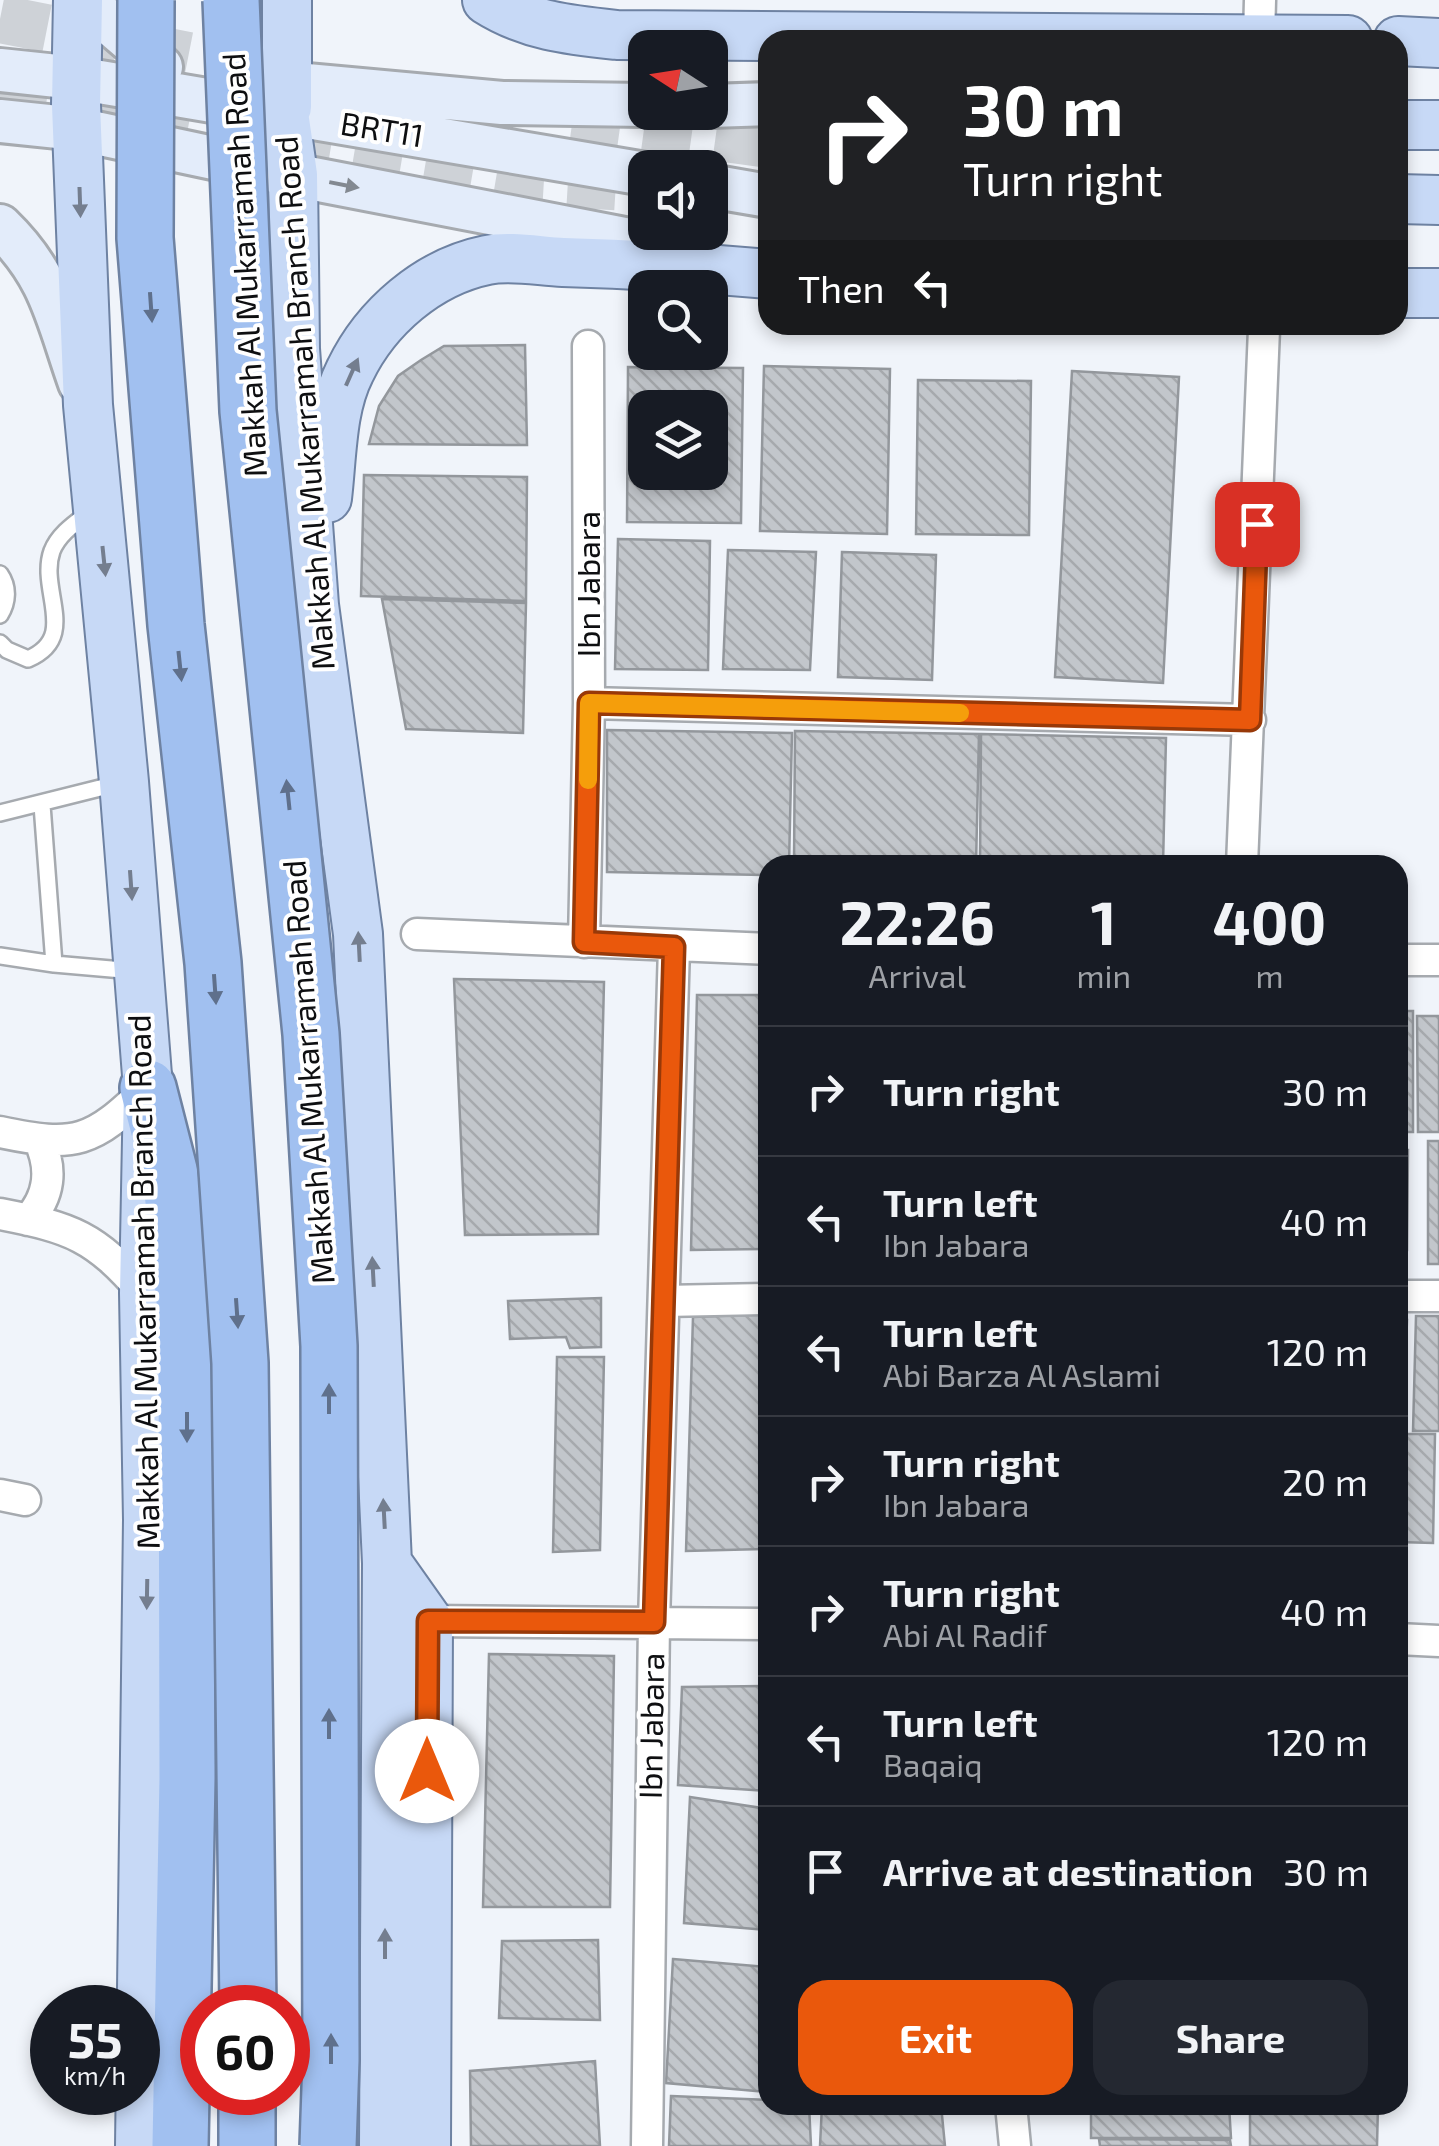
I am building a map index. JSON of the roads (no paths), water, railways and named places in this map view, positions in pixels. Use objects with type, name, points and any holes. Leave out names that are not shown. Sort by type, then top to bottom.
[{"type":"highway","points":[[146,0],[146,238],[176,624],[213,963],[240,1364],[248,1985]]},
{"type":"highway","name":"Makkah Al Mukarramah Road","points":[[231,0],[248,411],[311,1034],[329,1346],[328,2146]]},
{"type":"highway","points":[[148,1088],[170,1174],[186,1318],[187,1778],[180,2146]]},
{"type":"highway","points":[[247,2115],[247,2146]]},
{"type":"main road","name":"Makkah Al Mukarramah Branch Road","points":[[80,0],[76,70],[88,405],[148,1088],[144,1293],[148,1520],[140,2146]]},
{"type":"main road","points":[[80,0],[293,175]]},
{"type":"main road","name":"Makkah Al Mukarramah Branch Road","points":[[287,0],[286,98],[293,175],[295,349],[314,605],[358,934],[380,1404],[387,1563],[384,2146]]},
{"type":"main road","points":[[486,0],[512,16],[556,29],[677,36],[758,35]]},
{"type":"main road","points":[[1025,30],[1257,26],[1283,30]]},
{"type":"main road","points":[[1408,42],[1439,42]]},
{"type":"main road","name":"BRT11","points":[[0,49],[76,70],[286,98],[628,170]]},
{"type":"main road","name":"BRT11","points":[[0,70],[76,70]]},
{"type":"main road","name":"BRT11","points":[[286,98],[628,105]]},
{"type":"main road","points":[[728,105],[758,104]]},
{"type":"main road","points":[[0,121],[78,129],[758,268]]},
{"type":"main road","points":[[1408,125],[1439,125]]},
{"type":"main road","points":[[728,189],[758,194]]},
{"type":"main road","points":[[1408,199],[1439,200]]},
{"type":"main road","points":[[0,226],[31,258],[48,288],[88,405]]},
{"type":"main road","points":[[314,605],[336,418],[348,373],[370,338],[410,295],[446,274],[489,259],[758,269]]},
{"type":"main road","points":[[1408,293],[1439,292]]},
{"type":"main road","points":[[387,1563],[428,1621],[426,2146]]},
{"type":"street","points":[[1243,855],[1264,335]]},
{"type":"street","name":"Ibn Jabara","points":[[584,942],[589,703],[588,346]]},
{"type":"street","points":[[589,703],[1250,720]]},
{"type":"street","points":[[416,934],[758,949]]},
{"type":"street","name":"Ibn Jabara","points":[[647,2146],[654,1622],[674,947]]},
{"type":"street","points":[[1408,960],[1439,960]]},
{"type":"street","points":[[0,1132],[70,1141],[94,1132],[148,1088]]},
{"type":"street","points":[[14,1217],[44,1198],[49,1170],[39,1140]]},
{"type":"street","points":[[14,1217],[59,1226],[90,1240],[144,1293]]},
{"type":"street","points":[[1408,1296],[1439,1296]]},
{"type":"street","points":[[664,1300],[758,1299]]},
{"type":"street","points":[[428,1621],[758,1624]]},
{"type":"street","points":[[1408,1639],[1439,1641]]},
{"type":"street","points":[[1012,2115],[1015,2146]]},
{"type":"lane","points":[[0,643],[6,650],[28,659],[51,644],[55,626],[50,560],[54,547],[64,533],[98,505]]},
{"type":"lane","points":[[0,574],[7,591],[0,616]]},
{"type":"lane","points":[[0,813],[124,782]]},
{"type":"lane","points":[[42,805],[54,964]]},
{"type":"lane","points":[[0,956],[138,972]]},
{"type":"tunnel","points":[[0,19],[269,72]]},
{"type":"tunnel","points":[[0,89],[511,180],[628,187]]},
{"type":"tunnel","points":[[573,117],[758,143]]}]
